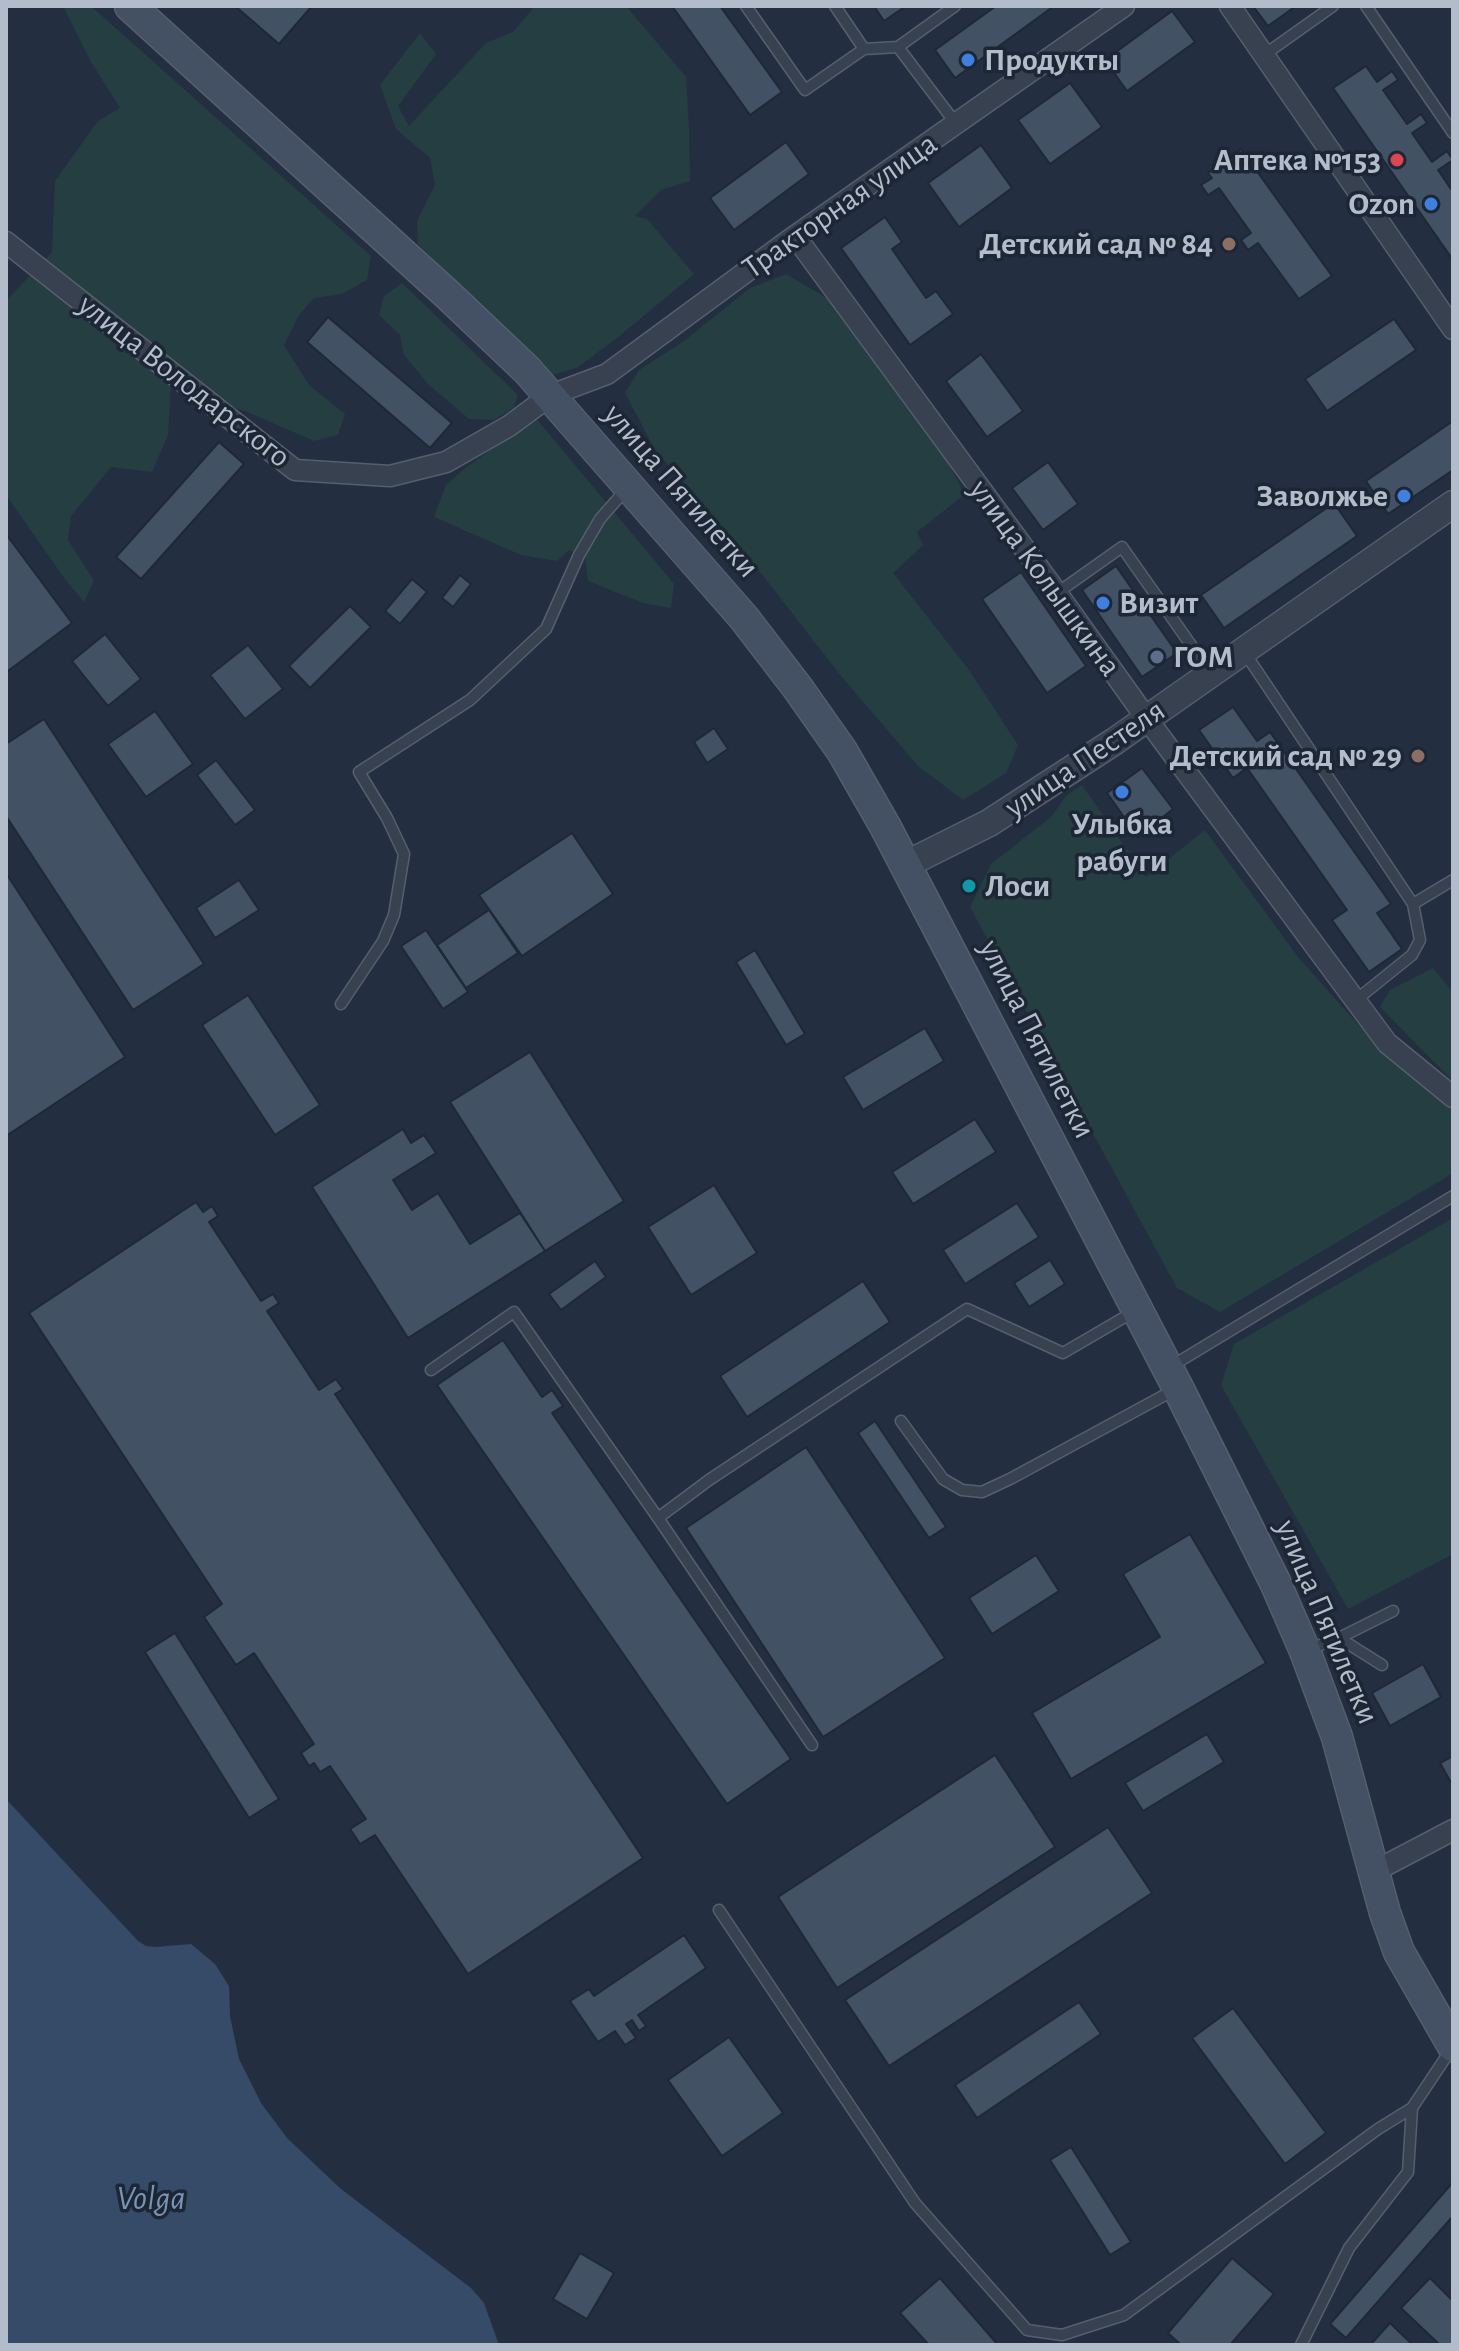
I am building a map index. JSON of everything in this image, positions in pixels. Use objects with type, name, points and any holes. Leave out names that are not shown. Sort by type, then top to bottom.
[{"type":"main road","name":"улица Пятилетки","points":[[130,6],[448,295],[551,395],[744,618],[842,751],[905,865],[1245,1520],[1305,1651],[1337,1737],[1373,1872],[1399,1952],[1453,2046]]},
{"type":"street","name":"Тракторная улица","points":[[551,395],[607,374],[795,236],[1124,6]]},
{"type":"street","points":[[1230,6],[1444,308],[1453,329]]},
{"type":"street","name":"улица Колышкина","points":[[795,236],[1387,1043],[1453,1097]]},
{"type":"street","name":"улица Володарского","points":[[6,242],[295,470],[390,476],[446,462],[509,426],[551,395]]},
{"type":"street","name":"улица Пестеля","points":[[905,865],[989,823],[1147,719],[1453,504]]},
{"type":"street","points":[[1373,1872],[1453,1830]]},
{"type":"lane","points":[[746,6],[805,90],[864,49],[898,47],[955,6]]},
{"type":"lane","points":[[835,6],[864,49]]},
{"type":"lane","points":[[1264,55],[1333,6]]},
{"type":"lane","points":[[1366,6],[1453,133]]},
{"type":"lane","points":[[898,47],[957,125]]},
{"type":"lane","points":[[341,1004],[389,928],[404,854],[387,818],[359,772],[470,700],[546,629],[579,555],[600,519],[629,485]]},
{"type":"lane","points":[[1057,593],[1122,547],[1211,674]]},
{"type":"lane","points":[[1244,651],[1413,904],[1420,940],[1412,955],[1356,1000]]},
{"type":"lane","points":[[1413,904],[1453,880]]},
{"type":"lane","points":[[901,1421],[943,1479],[962,1490],[982,1492],[1010,1479],[1172,1378],[1453,1196]]},
{"type":"lane","points":[[658,1518],[709,1480],[967,1309],[1063,1353],[1137,1310]]},
{"type":"lane","points":[[431,1370],[514,1312],[812,1745]]},
{"type":"lane","points":[[1305,1651],[1393,1611]]},
{"type":"lane","points":[[1339,1638],[1382,1665]]},
{"type":"lane","points":[[719,1910],[915,2203],[1027,2330],[1062,2335],[1124,2315],[1378,2129],[1412,2108],[1453,2046]]},
{"type":"lane","points":[[1301,2345],[1349,2248],[1408,2172],[1412,2108]]},
{"type":"green space","points":[[63,6],[91,6],[371,256],[367,280],[342,294],[314,298],[299,315],[284,345],[309,385],[345,414],[338,435],[314,441],[245,411],[171,386],[168,435],[152,472],[111,467],[71,516],[68,540],[94,581],[84,602],[6,495],[6,301],[52,252],[55,181],[98,121],[120,108],[91,62]]},
{"type":"green space","points":[[535,6],[626,6],[686,77],[689,130],[690,181],[661,190],[635,216],[647,219],[694,274],[578,367],[550,376],[418,244],[417,221],[435,185],[430,158],[396,129],[380,85],[420,33],[436,54],[398,106],[409,126],[486,43],[513,32]]},
{"type":"green space","points":[[786,274],[835,303],[939,447],[965,494],[917,532],[923,545],[893,573],[969,670],[1018,745],[1006,773],[963,800],[918,766],[841,676],[747,555],[655,450],[625,393],[639,370],[684,341],[750,288]]},
{"type":"green space","points":[[402,283],[518,395],[514,407],[494,420],[469,419],[428,384],[404,355],[400,335],[379,315],[384,296]]},
{"type":"green space","points":[[535,417],[674,584],[671,608],[643,603],[588,581],[585,558],[569,550],[557,561],[521,555],[434,517],[446,485]]},
{"type":"green space","points":[[1082,785],[1146,877],[1205,830],[1298,957],[1379,1048],[1453,1109],[1453,1173],[1220,1312],[1177,1288],[970,907],[991,864],[1051,817],[1066,796]]},
{"type":"green space","points":[[1433,968],[1453,992],[1453,1081],[1380,1007],[1390,990]]},
{"type":"green space","points":[[1453,1218],[1453,1554],[1348,1609],[1221,1385],[1234,1344]]},
{"type":"water","name":"Volga","points":[[6,1799],[138,1941],[155,1947],[191,1944],[215,1964],[229,1986],[230,2016],[239,2059],[261,2103],[287,2138],[341,2189],[471,2288],[484,2303],[499,2345],[6,2345]]},
{"type":"building","points":[[235,6],[312,6],[279,44]]},
{"type":"building","points":[[672,6],[720,6],[782,92],[750,115]]},
{"type":"building","points":[[874,6],[906,6],[884,21]]},
{"type":"building","points":[[996,6],[1054,6],[955,78],[935,50]]},
{"type":"building","points":[[1253,6],[1296,6],[1268,26]]},
{"type":"building","points":[[1172,11],[1195,42],[1127,91],[1105,60]]},
{"type":"building","points":[[1366,66],[1377,82],[1392,71],[1398,80],[1383,90],[1407,124],[1421,114],[1427,123],[1412,133],[1432,162],[1447,151],[1453,160],[1438,170],[1453,192],[1453,260],[1333,88]]},
{"type":"building","points":[[1070,83],[1102,127],[1050,164],[1018,120]]},
{"type":"building","points":[[786,142],[809,174],[734,230],[710,198]]},
{"type":"building","points":[[981,145],[1012,188],[959,227],[928,183]]},
{"type":"building","points":[[1241,149],[1332,276],[1299,299],[1258,243],[1248,250],[1241,240],[1251,233],[1219,188],[1208,195],[1201,185],[1212,178],[1208,173]]},
{"type":"building","points":[[885,217],[902,242],[892,249],[926,298],[936,291],[953,314],[910,345],[841,248]]},
{"type":"building","points":[[328,317],[452,423],[430,448],[307,342]]},
{"type":"building","points":[[1394,319],[1416,350],[1327,411],[1305,379]]},
{"type":"building","points":[[981,354],[1023,411],[987,437],[946,381]]},
{"type":"building","points":[[1453,421],[1453,470],[1388,514],[1366,481]]},
{"type":"building","points":[[219,442],[244,464],[141,579],[116,557]]},
{"type":"building","points":[[1048,462],[1078,504],[1043,530],[1012,488]]},
{"type":"building","points":[[1334,503],[1357,536],[1224,628],[1201,595]]},
{"type":"building","points":[[6,534],[72,623],[8,671],[6,668]]},
{"type":"building","points":[[1116,566],[1177,653],[1142,677],[1082,590]]},
{"type":"building","points":[[1021,572],[1086,666],[1047,693],[982,599]]},
{"type":"building","points":[[460,575],[471,584],[453,607],[442,598]]},
{"type":"building","points":[[412,579],[427,592],[400,624],[385,611]]},
{"type":"building","points":[[350,606],[371,627],[310,688],[289,666]]},
{"type":"building","points":[[105,634],[141,679],[108,706],[72,661]]},
{"type":"building","points":[[248,645],[283,689],[245,719],[210,675]]},
{"type":"building","points":[[1233,707],[1257,741],[1270,732],[1391,904],[1377,913],[1402,949],[1369,972],[1332,920],[1347,910],[1247,768],[1233,778],[1199,730]]},
{"type":"building","points":[[155,711],[193,764],[146,797],[108,744]]},
{"type":"building","points":[[44,719],[204,964],[133,1010],[6,816],[6,744]]},
{"type":"building","points":[[714,728],[728,749],[707,763],[694,742]]},
{"type":"building","points":[[216,760],[255,810],[235,825],[197,775]]},
{"type":"building","points":[[1142,768],[1173,809],[1138,837],[1107,793]]},
{"type":"building","points":[[572,833],[613,894],[522,956],[479,895]]},
{"type":"building","points":[[6,873],[125,1057],[6,1136]]},
{"type":"building","points":[[239,880],[259,910],[215,938],[196,908]]},
{"type":"building","points":[[489,910],[518,953],[466,988],[437,945]]},
{"type":"building","points":[[426,930],[468,992],[443,1009],[401,946]]},
{"type":"building","points":[[755,950],[805,1034],[786,1045],[736,962]]},
{"type":"building","points":[[248,995],[320,1105],[275,1135],[202,1025]]},
{"type":"building","points":[[925,1028],[944,1061],[863,1110],[843,1077]]},
{"type":"building","points":[[530,1052],[624,1201],[545,1251],[450,1102]]},
{"type":"building","points":[[975,1119],[996,1152],[913,1204],[892,1172]]},
{"type":"building","points":[[403,1129],[411,1143],[424,1135],[436,1153],[393,1180],[412,1210],[438,1193],[470,1244],[520,1213],[545,1251],[408,1338],[312,1187]]},
{"type":"building","points":[[714,1185],[757,1253],[691,1295],[648,1227]]},
{"type":"building","points":[[196,1202],[203,1212],[212,1206],[218,1216],[209,1222],[261,1301],[273,1294],[279,1303],[267,1311],[319,1390],[336,1379],[343,1389],[335,1394],[643,1858],[468,1974],[375,1835],[360,1844],[350,1829],[366,1819],[330,1766],[320,1772],[314,1763],[309,1766],[301,1753],[314,1744],[254,1653],[236,1665],[204,1617],[222,1604],[29,1313]]},
{"type":"building","points":[[1017,1203],[1039,1237],[965,1284],[943,1250]]},
{"type":"building","points":[[1050,1260],[1065,1284],[1029,1307],[1014,1283]]},
{"type":"building","points":[[595,1261],[606,1277],[561,1310],[549,1294]]},
{"type":"building","points":[[863,1281],[890,1322],[747,1417],[720,1376]]},
{"type":"building","points":[[503,1340],[542,1397],[552,1390],[563,1406],[552,1413],[791,1759],[727,1804],[437,1385]]},
{"type":"building","points":[[875,1421],[946,1527],[929,1538],[858,1433]]},
{"type":"building","points":[[806,1447],[945,1658],[823,1737],[686,1528]]},
{"type":"building","points":[[1190,1534],[1266,1663],[1071,1779],[1032,1713],[1160,1637],[1123,1574]]},
{"type":"building","points":[[1036,1555],[1059,1591],[992,1634],[969,1598]]},
{"type":"building","points":[[175,1633],[279,1799],[249,1818],[145,1652]]},
{"type":"building","points":[[1423,1664],[1441,1697],[1390,1726],[1372,1693]]},
{"type":"building","points":[[1207,1734],[1224,1762],[1143,1811],[1125,1783]]},
{"type":"building","points":[[995,1755],[1055,1847],[837,1988],[778,1897]]},
{"type":"building","points":[[1453,1756],[1453,1786],[1440,1763]]},
{"type":"building","points":[[1108,1827],[1152,1893],[889,2066],[845,2000]]},
{"type":"building","points":[[684,1935],[706,1968],[638,2015],[646,2026],[639,2031],[632,2020],[626,2024],[636,2038],[625,2045],[615,2031],[598,2042],[570,2001],[589,1989],[594,1996]]},
{"type":"building","points":[[1079,2002],[1101,2034],[977,2118],[955,2085]]},
{"type":"building","points":[[1233,2008],[1326,2133],[1285,2164],[1192,2038]]},
{"type":"building","points":[[729,2037],[783,2113],[722,2156],[668,2080]]},
{"type":"building","points":[[1071,2147],[1131,2242],[1110,2255],[1050,2160]]},
{"type":"building","points":[[1453,2182],[1453,2216],[1346,2338],[1330,2324]]},
{"type":"building","points":[[580,2253],[614,2273],[587,2319],[553,2299]]},
{"type":"building","points":[[1232,2258],[1274,2294],[1230,2345],[1181,2345],[1168,2333]]},
{"type":"building","points":[[940,2278],[998,2345],[929,2345],[900,2313]]},
{"type":"building","points":[[1430,2278],[1453,2301],[1453,2345],[1440,2345],[1401,2308]]},
{"type":"building","points":[[1390,2323],[1413,2345],[1374,2345],[1372,2343]]},
{"type":"place","name":"Продукты","points":[[968,60]]},
{"type":"place","name":"Аптека №153","points":[[1397,160]]},
{"type":"place","name":"Ozon","points":[[1431,204]]},
{"type":"place","name":"Детский сад № 84","points":[[1229,244]]},
{"type":"place","name":"Заволжье","points":[[1404,496]]},
{"type":"place","name":"Визит","points":[[1103,603]]},
{"type":"place","name":"ГОМ","points":[[1157,657]]},
{"type":"place","name":"Детский сад № 29","points":[[1418,756]]},
{"type":"place","name":"Улыбка рабуги","points":[[1122,792]]},
{"type":"place","name":"Лоси","points":[[969,886]]}]
